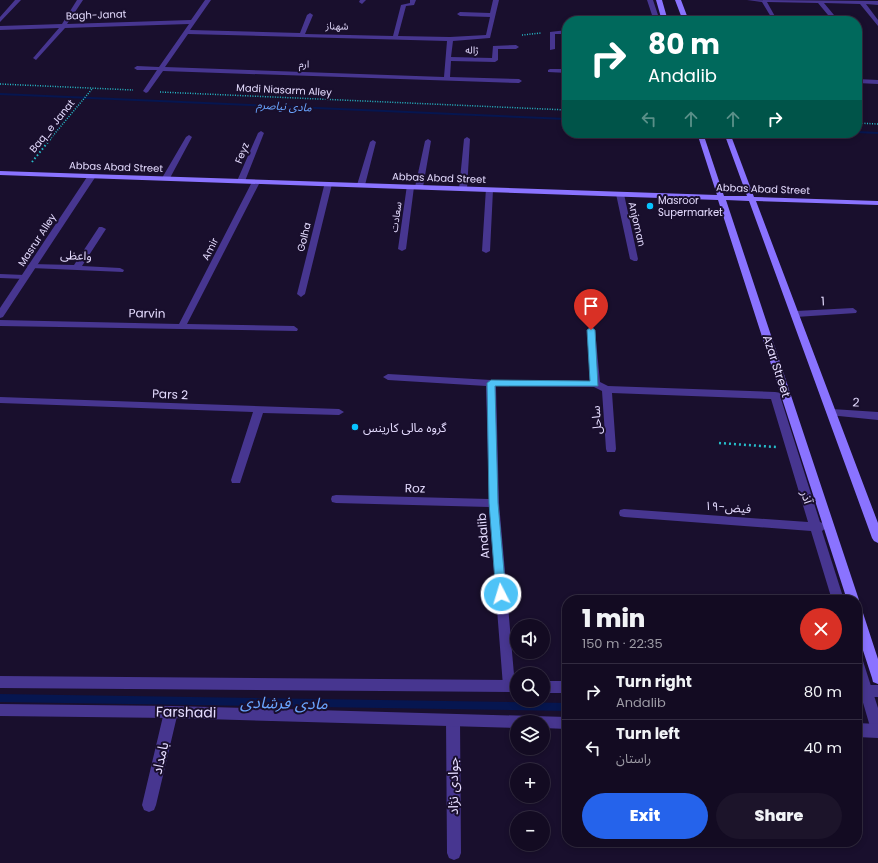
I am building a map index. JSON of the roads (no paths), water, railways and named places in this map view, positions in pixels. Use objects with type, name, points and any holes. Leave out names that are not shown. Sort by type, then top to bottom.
[{"type":"main road","points":[[659,0],[664,16]]},
{"type":"main road","points":[[678,0],[684,16]]},
{"type":"main road","name":"Azar Street","points":[[702,138],[722,198],[781,395],[829,527],[851,595]]},
{"type":"main road","points":[[729,138],[832,413],[874,517],[878,538]]},
{"type":"main road","name":"Abbas Abad Street","points":[[0,173],[878,203]]},
{"type":"main road","points":[[862,628],[878,678]]},
{"type":"street","points":[[0,20],[18,0]]},
{"type":"street","points":[[36,58],[64,25],[80,0]]},
{"type":"street","points":[[146,91],[160,68],[208,0]]},
{"type":"street","points":[[395,37],[404,5],[412,4],[413,0]]},
{"type":"street","points":[[460,14],[492,15],[496,0]]},
{"type":"street","points":[[650,0],[655,16]]},
{"type":"street","points":[[750,0],[870,2],[878,4]]},
{"type":"street","points":[[763,0],[773,16]]},
{"type":"street","points":[[820,2],[832,16]]},
{"type":"street","points":[[862,3],[878,24]]},
{"type":"street","points":[[302,35],[310,15]]},
{"type":"street","name":"شهناز","points":[[185,32],[450,39],[488,38],[492,15]]},
{"type":"street","name":"Bagh-Janat","points":[[0,28],[193,22]]},
{"type":"street","points":[[552,49],[552,33],[562,32]]},
{"type":"street","points":[[447,79],[450,39]]},
{"type":"street","name":"ژاله","points":[[449,58],[495,60],[494,47],[516,47]]},
{"type":"street","name":"ارم","points":[[137,68],[519,81]]},
{"type":"street","points":[[550,71],[562,71]]},
{"type":"street","points":[[862,82],[878,82]]},
{"type":"street","name":"Feyz","points":[[241,181],[261,133]]},
{"type":"street","points":[[166,178],[189,137]]},
{"type":"street","points":[[463,189],[467,139]]},
{"type":"street","points":[[419,187],[428,141]]},
{"type":"street","points":[[361,185],[373,142]]},
{"type":"street","name":"Masrur Alley","points":[[0,315],[92,176]]},
{"type":"street","name":"Amir","points":[[182,326],[256,182]]},
{"type":"street","name":"Golha","points":[[301,294],[328,184]]},
{"type":"street","name":"سعادت","points":[[402,249],[410,187]]},
{"type":"street","points":[[486,251],[489,190]]},
{"type":"street","name":"Anjoman","points":[[620,194],[634,260]]},
{"type":"street","points":[[76,267],[102,229]]},
{"type":"street","name":"واعظی","points":[[32,266],[120,270]]},
{"type":"street","points":[[0,276],[25,277]]},
{"type":"street","name":"1","points":[[796,314],[853,311]]},
{"type":"street","name":"Parvin","points":[[0,323],[294,328]]},
{"type":"street","points":[[591,330],[595,384]]},
{"type":"street","points":[[388,377],[491,383],[595,384],[607,389],[781,395]]},
{"type":"street","name":"Andalib","points":[[491,383],[494,503],[511,667]]},
{"type":"street","name":"ساحل","points":[[607,389],[610,449]]},
{"type":"street","name":"آذر","points":[[781,395],[792,449],[836,595]]},
{"type":"street","name":"Pars 2","points":[[0,400],[339,412]]},
{"type":"street","points":[[236,480],[259,410]]},
{"type":"street","name":"2","points":[[832,413],[878,416]]},
{"type":"street","name":"Roz","points":[[336,499],[494,503]]},
{"type":"street","name":"۱۹-فیض","points":[[624,513],[829,527]]},
{"type":"street","points":[[862,676],[878,730],[862,730]]},
{"type":"street","points":[[0,682],[510,686]]},
{"type":"street","points":[[550,686],[562,687]]},
{"type":"street","name":"Farshadi","points":[[0,710],[171,712],[510,721]]},
{"type":"street","name":"بامداد","points":[[149,805],[171,712]]},
{"type":"street","name":"جوادی نژاد","points":[[453,720],[454,853]]},
{"type":"street","points":[[550,722],[562,723]]},
{"type":"waterway","name":"مادی نیاصرم","points":[[0,94],[562,119]]},
{"type":"waterway","name":"مادی نیاصرم","points":[[862,132],[878,133]]},
{"type":"waterway","name":"مادی فرشادی","points":[[0,698],[562,707]]},
{"type":"place","name":"Masroor Supermarket","points":[[650,206]]},
{"type":"place","name":"گروه مالی کارینس","points":[[355,427]]}]
